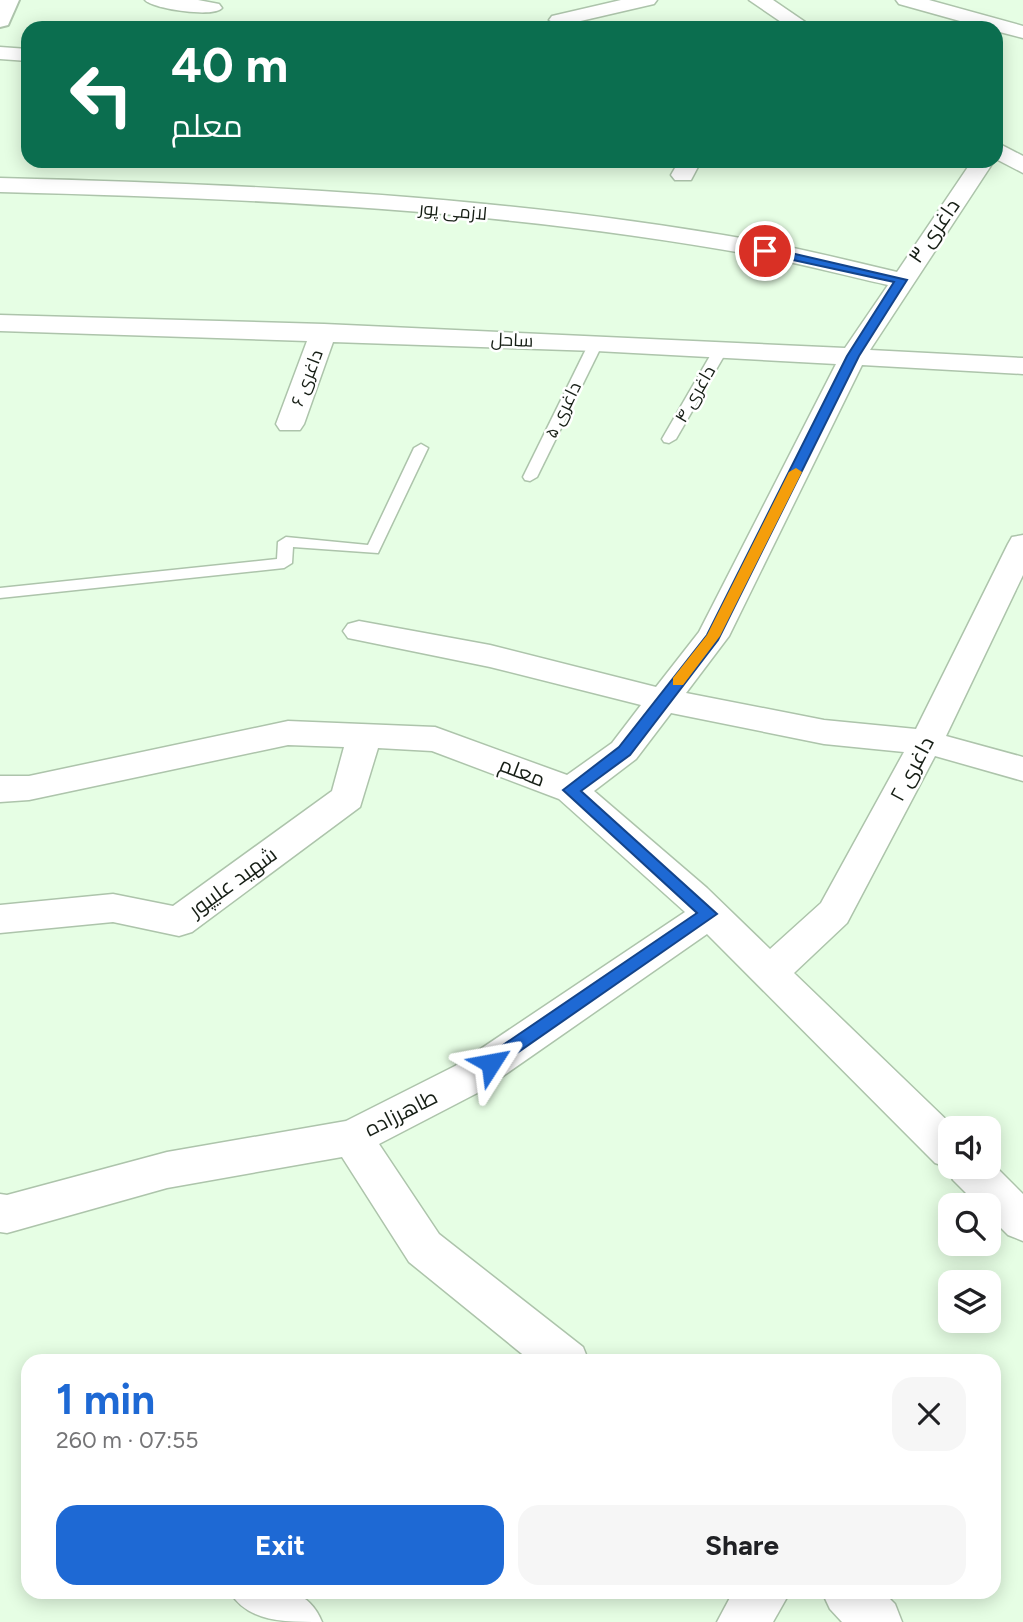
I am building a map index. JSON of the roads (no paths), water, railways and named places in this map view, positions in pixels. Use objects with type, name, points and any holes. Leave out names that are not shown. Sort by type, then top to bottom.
[{"type":"main road","points":[[0,20],[8,0]]},
{"type":"street","points":[[155,0],[211,9]]},
{"type":"street","points":[[559,20],[647,0]]},
{"type":"street","points":[[760,0],[793,21]]},
{"type":"street","points":[[906,0],[983,21]]},
{"type":"street","points":[[1003,27],[1023,32]]},
{"type":"street","points":[[0,53],[21,54]]},
{"type":"street","points":[[1003,145],[1023,166]]},
{"type":"street","name":"داغری ۳","points":[[571,790],[624,751],[713,636],[853,356],[901,280],[978,168]]},
{"type":"street","name":"لازمی پور","points":[[0,185],[145,188],[573,222],[738,245],[901,280]]},
{"type":"street","name":"ساحل","points":[[0,323],[596,343],[1023,366]]},
{"type":"street","name":"داغری ۶","points":[[289,424],[324,332]]},
{"type":"street","name":"داغری ۲","points":[[770,972],[834,913],[926,742],[1023,544]]},
{"type":"street","points":[[359,631],[490,656],[664,700],[824,732],[926,742],[1023,769]]},
{"type":"street","name":"معلم","points":[[0,789],[29,788],[288,733],[435,739],[571,790],[709,914],[938,1138]]},
{"type":"street","name":"شهید علیپور","points":[[0,919],[113,908],[179,922],[348,798],[364,737]]},
{"type":"street","name":"طاهرزاده","points":[[557,1354],[424,1248],[352,1138],[469,1079],[709,914]]},
{"type":"street","points":[[0,1213],[7,1214],[167,1170],[352,1138]]},
{"type":"street","points":[[980,1179],[1023,1222]]},
{"type":"street","points":[[265,1599],[297,1622]]},
{"type":"street","points":[[742,1622],[760,1599]]},
{"type":"street","points":[[854,1599],[877,1622]]},
{"type":"lane","name":"داغری ۵","points":[[530,477],[596,343]]},
{"type":"lane","name":"داغری ۴","points":[[669,439],[721,349]]},
{"type":"lane","points":[[0,593],[284,563],[286,542],[373,550],[421,448]]}]
